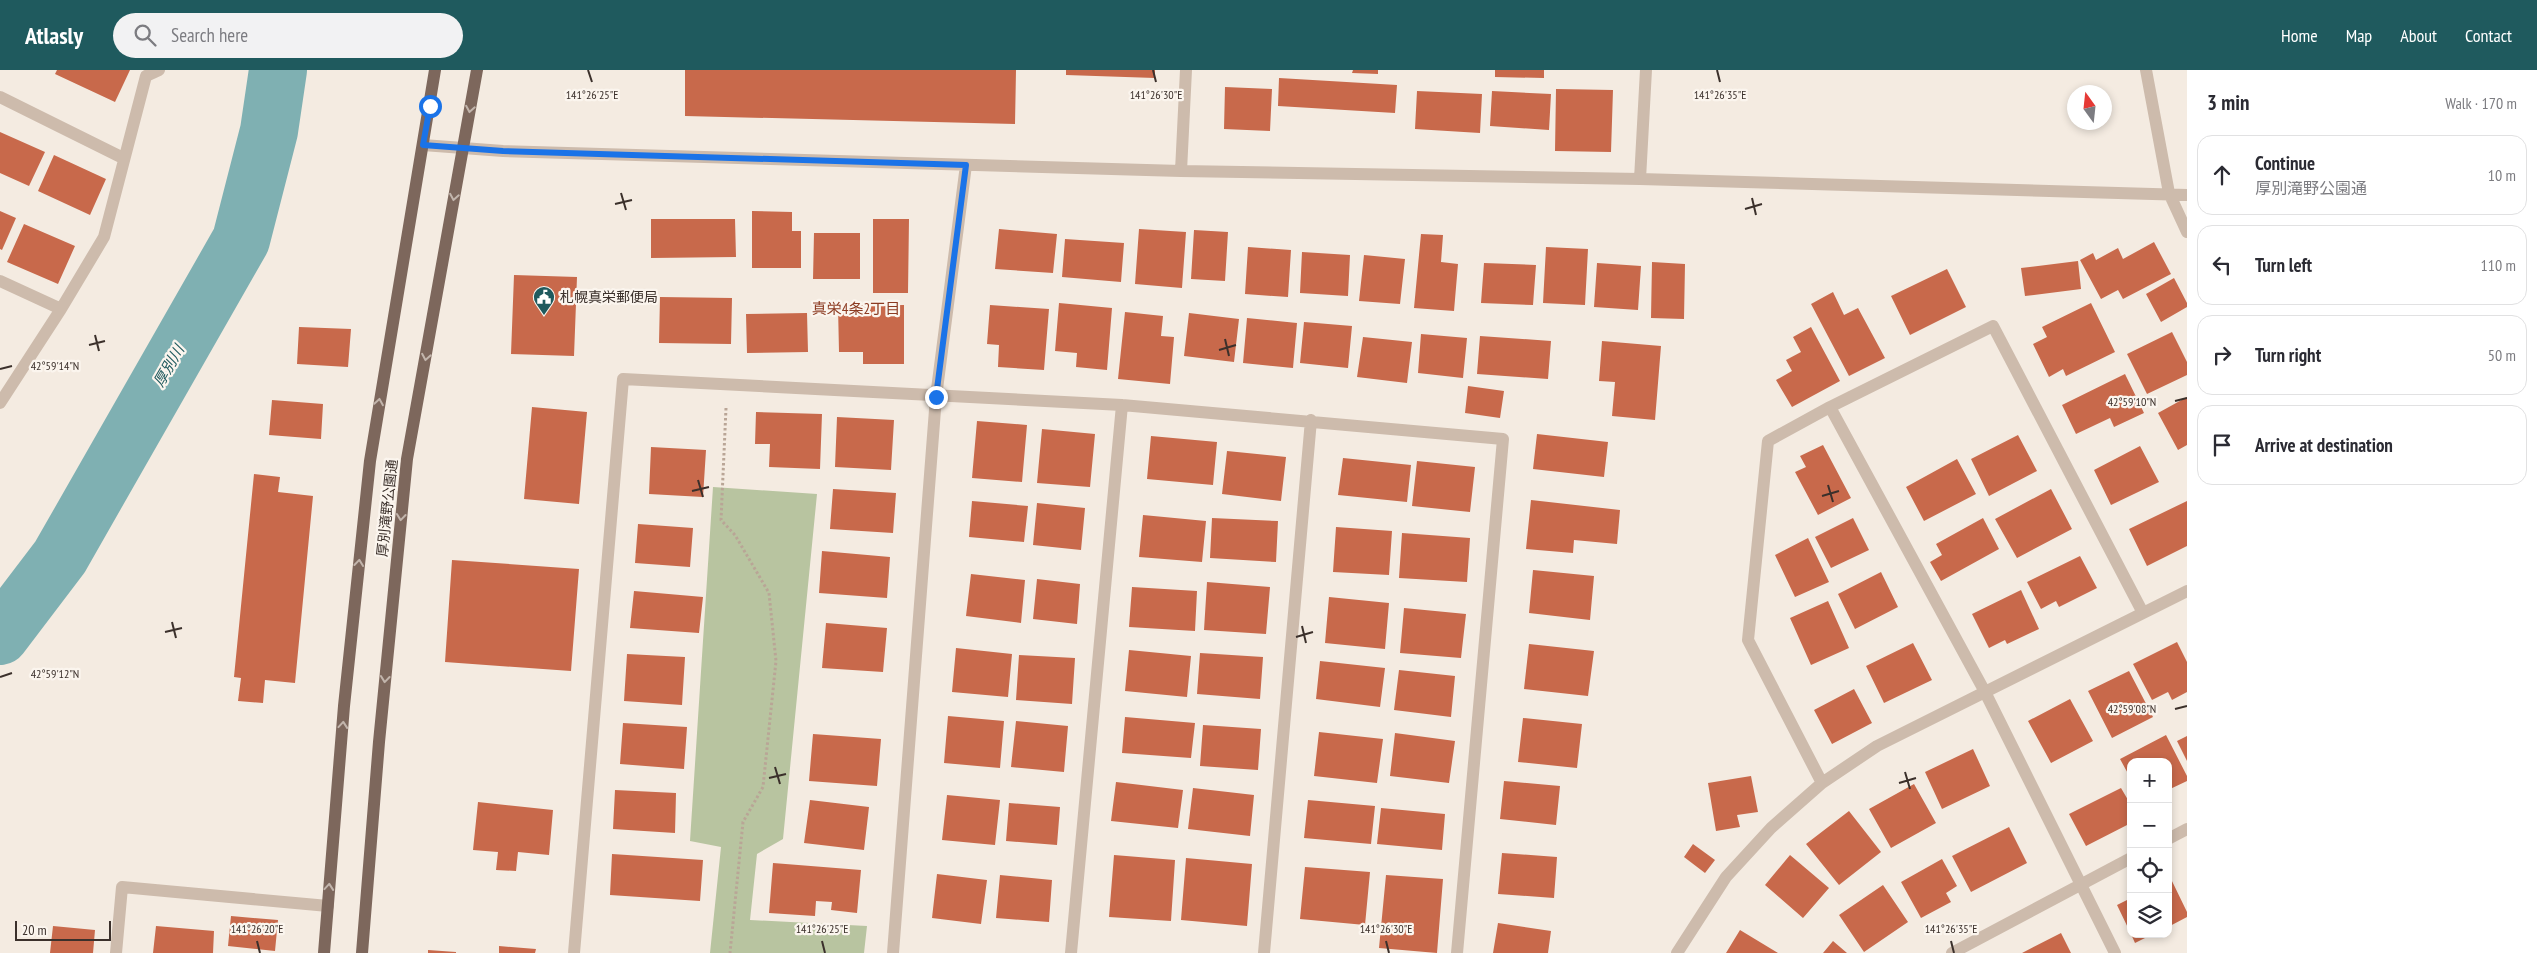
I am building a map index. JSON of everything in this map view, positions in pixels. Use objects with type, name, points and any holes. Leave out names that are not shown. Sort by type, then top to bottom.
[{"type":"main road","name":"厚別滝野公園通","points":[[324,953],[344,706],[370,460],[435,70]]},
{"type":"main road","name":"厚別滝野公園通","points":[[362,953],[379,742],[407,459],[477,70]]},
{"type":"street","points":[[0,403],[62,309],[104,237],[123,158],[146,76],[159,70]]},
{"type":"street","points":[[1181,171],[1186,70]]},
{"type":"street","points":[[1640,179],[1646,70]]},
{"type":"street","points":[[2146,70],[2169,193],[2187,232]]},
{"type":"street","points":[[0,97],[123,158]]},
{"type":"street","points":[[423,145],[463,149],[966,165],[1181,171],[1640,179],[2187,195]]},
{"type":"street","points":[[893,953],[936,397],[966,165]]},
{"type":"street","points":[[0,281],[62,309]]},
{"type":"street","points":[[1822,783],[1748,640],[1768,441],[1830,407],[1993,326],[2143,613]]},
{"type":"street","points":[[574,953],[622,380],[936,397],[1122,404],[1503,438],[1457,953]]},
{"type":"street","points":[[1072,953],[1122,404]]},
{"type":"street","points":[[1830,407],[1984,692],[2115,953]]},
{"type":"street","points":[[1264,953],[1311,420]]},
{"type":"street","points":[[1677,953],[1726,877],[1772,828],[1822,783],[1878,746],[2187,591]]},
{"type":"street","points":[[2172,837],[2187,830]]},
{"type":"street","points":[[1952,953],[2127,860]]},
{"type":"street","points":[[116,953],[122,887],[328,906]]},
{"type":"path","points":[[728,386],[722,520],[735,535],[769,593],[776,661],[763,787],[743,822],[730,953]]},
{"type":"green space","points":[[713,487],[817,494],[783,839],[757,854],[750,920],[867,926],[864,953],[710,953],[721,847],[690,841]]},
{"type":"building","points":[[57,70],[130,70],[115,102],[55,74]]},
{"type":"building","points":[[685,70],[1016,70],[1015,124],[685,116]]},
{"type":"building","points":[[1066,70],[1155,70],[1155,78],[1066,75]]},
{"type":"building","points":[[1353,70],[1378,70],[1378,74],[1352,73]]},
{"type":"building","points":[[1495,70],[1544,70],[1544,78],[1495,77]]},
{"type":"building","points":[[1279,78],[1397,85],[1395,113],[1278,106]]},
{"type":"building","points":[[1225,87],[1272,89],[1270,131],[1224,129]]},
{"type":"building","points":[[1556,89],[1613,90],[1611,152],[1555,151]]},
{"type":"building","points":[[1417,91],[1482,94],[1480,133],[1415,129]]},
{"type":"building","points":[[1492,91],[1551,94],[1549,130],[1490,126]]},
{"type":"building","points":[[0,132],[45,152],[29,186],[0,173]]},
{"type":"building","points":[[54,155],[106,179],[90,215],[38,191]]},
{"type":"building","points":[[0,211],[16,218],[2,250],[0,249]]},
{"type":"building","points":[[752,211],[792,212],[792,231],[801,231],[801,268],[752,268]]},
{"type":"building","points":[[651,219],[735,219],[736,257],[651,258]]},
{"type":"building","points":[[873,219],[909,219],[908,293],[873,293]]},
{"type":"building","points":[[24,224],[75,246],[58,284],[7,262]]},
{"type":"building","points":[[999,229],[1057,234],[1053,273],[995,269]]},
{"type":"building","points":[[1139,229],[1186,232],[1182,288],[1135,284]]},
{"type":"building","points":[[1194,230],[1228,232],[1225,281],[1191,279]]},
{"type":"building","points":[[814,233],[860,233],[860,279],[813,279]]},
{"type":"building","points":[[1421,234],[1443,235],[1441,262],[1458,264],[1454,311],[1414,308]]},
{"type":"building","points":[[1065,239],[1124,243],[1121,282],[1062,277]]},
{"type":"building","points":[[2154,242],[2171,274],[2123,299],[2118,290],[2101,299],[2080,260],[2093,253],[2096,260],[2118,248],[2123,259]]},
{"type":"building","points":[[1248,247],[1291,250],[1288,297],[1245,294]]},
{"type":"building","points":[[1546,247],[1588,249],[1585,305],[1543,303]]},
{"type":"building","points":[[1302,252],[1350,255],[1348,296],[1300,293]]},
{"type":"building","points":[[1364,255],[1405,259],[1400,304],[1359,301]]},
{"type":"building","points":[[2078,261],[2081,289],[2025,296],[2021,268]]},
{"type":"building","points":[[1652,262],[1685,264],[1684,319],[1651,318]]},
{"type":"building","points":[[1484,263],[1536,265],[1533,305],[1481,303]]},
{"type":"building","points":[[1597,263],[1641,266],[1638,310],[1594,307]]},
{"type":"building","points":[[1947,269],[1966,307],[1910,335],[1891,296]]},
{"type":"building","name":"札幌真栄郵便局","points":[[514,275],[577,277],[574,356],[511,354]]},
{"type":"building","points":[[2174,278],[2187,303],[2187,307],[2161,322],[2146,294]]},
{"type":"building","points":[[1833,292],[1844,315],[1858,308],[1885,358],[1849,376],[1811,304]]},
{"type":"building","points":[[660,297],[732,298],[731,344],[659,343]]},
{"type":"building","points":[[1059,303],[1112,308],[1107,370],[1076,367],[1077,353],[1055,351]]},
{"type":"building","points":[[2091,303],[2115,352],[2066,376],[2063,369],[2049,377],[2033,344],[2047,337],[2042,327]]},
{"type":"building","points":[[904,305],[904,364],[863,364],[863,352],[839,352],[838,306]]},
{"type":"building","points":[[990,305],[1049,309],[1044,370],[998,367],[999,345],[987,344]]},
{"type":"building","points":[[1125,312],[1163,316],[1161,336],[1174,337],[1170,384],[1118,379]]},
{"type":"building","points":[[807,313],[808,352],[747,353],[746,314]]},
{"type":"building","points":[[1189,313],[1239,319],[1234,362],[1184,356]]},
{"type":"building","points":[[1247,318],[1297,323],[1293,368],[1243,363]]},
{"type":"building","points":[[1304,322],[1352,326],[1348,368],[1300,363]]},
{"type":"building","points":[[299,327],[351,329],[348,367],[297,364]]},
{"type":"building","points":[[1811,327],[1840,381],[1792,407],[1776,380],[1792,371],[1786,360],[1801,352],[1793,337]]},
{"type":"building","points":[[2172,332],[2187,362],[2187,375],[2147,394],[2127,354]]},
{"type":"building","points":[[1421,334],[1467,338],[1463,378],[1418,373]]},
{"type":"building","points":[[1480,336],[1551,341],[1548,379],[1477,374]]},
{"type":"building","points":[[1363,337],[1412,342],[1407,383],[1357,377]]},
{"type":"building","points":[[1602,341],[1661,346],[1655,420],[1612,416],[1615,382],[1599,381]]},
{"type":"building","points":[[2125,374],[2144,413],[2114,427],[2110,418],[2076,434],[2062,405]]},
{"type":"building","points":[[1468,386],[1504,391],[1500,418],[1465,413]]},
{"type":"building","points":[[2187,397],[2187,445],[2178,450],[2158,413]]},
{"type":"building","points":[[272,400],[323,404],[321,439],[269,435]]},
{"type":"building","points":[[532,407],[587,412],[579,504],[524,499]]},
{"type":"building","points":[[756,412],[822,414],[820,469],[769,467],[770,444],[755,444]]},
{"type":"building","points":[[837,417],[894,420],[891,470],[835,467]]},
{"type":"building","points":[[977,421],[1027,425],[1022,482],[972,478]]},
{"type":"building","points":[[1042,429],[1095,434],[1090,487],[1037,483]]},
{"type":"building","points":[[1537,434],[1608,442],[1604,477],[1533,469]]},
{"type":"building","points":[[2018,435],[2037,471],[1989,496],[1971,459]]},
{"type":"building","points":[[1151,436],[1217,442],[1213,485],[1147,479]]},
{"type":"building","points":[[1823,445],[1851,498],[1818,515],[1795,472],[1806,467],[1800,456]]},
{"type":"building","points":[[2140,446],[2159,482],[2111,505],[2094,470]]},
{"type":"building","points":[[651,447],[706,450],[703,497],[649,494]]},
{"type":"building","points":[[1227,451],[1286,457],[1281,501],[1222,494]]},
{"type":"building","points":[[1343,458],[1411,465],[1407,502],[1338,495]]},
{"type":"building","points":[[1957,459],[1976,494],[1924,521],[1906,487]]},
{"type":"building","points":[[1417,461],[1475,467],[1470,512],[1412,506]]},
{"type":"building","points":[[254,474],[280,477],[278,492],[313,496],[295,683],[265,680],[263,703],[238,701],[241,678],[234,677]]},
{"type":"building","points":[[833,489],[896,493],[893,533],[830,529]]},
{"type":"building","points":[[2051,489],[2072,529],[2017,558],[1995,519]]},
{"type":"building","points":[[1531,500],[1620,510],[1617,544],[1574,540],[1573,553],[1526,549]]},
{"type":"building","points":[[972,501],[1028,506],[1024,542],[969,537]]},
{"type":"building","points":[[2187,501],[2187,546],[2147,566],[2129,529]]},
{"type":"building","points":[[1037,503],[1085,508],[1081,550],[1033,545]]},
{"type":"building","points":[[1143,515],[1206,521],[1202,562],[1139,557]]},
{"type":"building","points":[[1212,518],[1278,521],[1276,562],[1210,558]]},
{"type":"building","points":[[1853,518],[1869,550],[1831,568],[1815,537]]},
{"type":"building","points":[[1983,518],[1999,549],[1941,581],[1930,562],[1942,555],[1936,544]]},
{"type":"building","points":[[638,524],[693,528],[690,567],[635,563]]},
{"type":"building","points":[[1336,527],[1392,531],[1389,575],[1333,572]]},
{"type":"building","points":[[1402,533],[1470,538],[1467,582],[1399,578]]},
{"type":"building","points":[[1808,538],[1829,582],[1795,597],[1775,555]]},
{"type":"building","points":[[822,551],[890,557],[887,598],[819,593]]},
{"type":"building","points":[[2080,556],[2097,588],[2059,607],[2056,601],[2041,609],[2027,582]]},
{"type":"building","points":[[452,560],[579,569],[571,671],[445,662]]},
{"type":"building","points":[[1533,570],[1594,576],[1590,620],[1529,613]]},
{"type":"building","points":[[1881,572],[1898,607],[1855,629],[1838,594]]},
{"type":"building","points":[[971,574],[1025,580],[1021,623],[966,616]]},
{"type":"building","points":[[1037,579],[1080,584],[1077,624],[1033,619]]},
{"type":"building","points":[[1207,582],[1270,587],[1266,634],[1204,630]]},
{"type":"building","points":[[1132,587],[1197,591],[1195,631],[1129,627]]},
{"type":"building","points":[[2021,590],[2039,629],[2007,644],[2005,640],[1989,648],[1972,614]]},
{"type":"building","points":[[634,591],[703,597],[699,633],[630,628]]},
{"type":"building","points":[[1329,597],[1389,603],[1385,649],[1325,643]]},
{"type":"building","points":[[1828,601],[1849,648],[1811,665],[1790,618]]},
{"type":"building","points":[[1404,608],[1466,614],[1461,658],[1400,653]]},
{"type":"building","points":[[826,623],[887,628],[883,672],[822,668]]},
{"type":"building","points":[[2177,642],[2187,662],[2187,692],[2172,700],[2168,692],[2152,700],[2133,664]]},
{"type":"building","points":[[1913,643],[1932,680],[1884,703],[1866,666]]},
{"type":"building","points":[[1529,644],[1594,651],[1588,696],[1524,689]]},
{"type":"building","points":[[956,648],[1012,654],[1008,697],[952,692]]},
{"type":"building","points":[[1129,650],[1191,656],[1187,697],[1125,691]]},
{"type":"building","points":[[1200,653],[1263,657],[1260,699],[1197,694]]},
{"type":"building","points":[[627,654],[685,657],[682,705],[624,701]]},
{"type":"building","points":[[1019,655],[1075,658],[1072,704],[1016,700]]},
{"type":"building","points":[[1320,661],[1385,668],[1380,707],[1316,699]]},
{"type":"building","points":[[1399,670],[1455,676],[1451,717],[1394,710]]},
{"type":"building","points":[[2129,671],[2153,717],[2112,738],[2088,691]]},
{"type":"building","points":[[1854,689],[1872,723],[1832,744],[1814,710]]},
{"type":"building","points":[[2070,699],[2093,741],[2051,763],[2028,721]]},
{"type":"building","points":[[948,716],[1004,721],[1000,768],[944,763]]},
{"type":"building","points":[[1125,717],[1195,723],[1191,758],[1122,753]]},
{"type":"building","points":[[1523,718],[1582,724],[1577,768],[1518,762]]},
{"type":"building","points":[[1016,721],[1068,726],[1064,772],[1011,767]]},
{"type":"building","points":[[623,723],[687,727],[684,769],[620,764]]},
{"type":"building","points":[[1203,725],[1261,729],[1258,770],[1200,766]]},
{"type":"building","points":[[1319,732],[1383,739],[1377,783],[1314,776]]},
{"type":"building","points":[[1395,733],[1455,741],[1449,783],[1390,776]]},
{"type":"building","points":[[813,734],[881,739],[877,786],[809,781]]},
{"type":"building","points":[[2166,735],[2187,776],[2187,781],[2172,788],[2172,758],[2127,758],[2127,772],[2120,759]]},
{"type":"building","points":[[2187,736],[2187,761],[2177,741]]},
{"type":"building","points":[[1973,749],[1990,786],[1942,809],[1925,772]]},
{"type":"building","points":[[1751,776],[1758,812],[1737,815],[1740,827],[1716,831],[1708,783]]},
{"type":"building","points":[[1504,781],[1560,786],[1556,825],[1500,819]]},
{"type":"building","points":[[1116,782],[1183,790],[1178,828],[1111,821]]},
{"type":"building","points":[[1914,784],[1936,823],[1891,848],[1869,809]]},
{"type":"building","points":[[1193,788],[1254,795],[1250,836],[1188,829]]},
{"type":"building","points":[[2121,788],[2127,798],[2127,825],[2086,846],[2069,814]]},
{"type":"building","points":[[615,790],[676,793],[675,833],[613,829]]},
{"type":"building","points":[[947,795],[1000,800],[995,845],[942,840]]},
{"type":"building","points":[[810,800],[869,807],[864,850],[804,843]]},
{"type":"building","points":[[1308,800],[1375,806],[1371,844],[1304,838]]},
{"type":"building","points":[[478,802],[553,810],[549,855],[518,852],[516,871],[496,870],[498,852],[473,850]]},
{"type":"building","points":[[1009,803],[1060,807],[1057,845],[1006,841]]},
{"type":"building","points":[[1381,808],[1445,814],[1442,850],[1377,844]]},
{"type":"building","points":[[1849,811],[1881,852],[1839,885],[1806,844]]},
{"type":"building","points":[[2009,827],[2027,863],[1971,892],[1952,856]]},
{"type":"building","points":[[1693,844],[1715,860],[1705,873],[1684,857]]},
{"type":"building","points":[[1502,853],[1557,857],[1554,898],[1498,894]]},
{"type":"building","points":[[612,854],[703,860],[700,901],[610,895]]},
{"type":"building","points":[[1114,855],[1175,860],[1171,921],[1109,917]]},
{"type":"building","points":[[1790,855],[1829,888],[1803,918],[1765,885]]},
{"type":"building","points":[[1186,858],[1252,864],[1247,926],[1181,920]]},
{"type":"building","points":[[1942,859],[1957,886],[1946,893],[1951,902],[1921,918],[1901,882]]},
{"type":"building","points":[[773,863],[861,870],[857,913],[831,910],[832,902],[816,901],[815,916],[769,913]]},
{"type":"building","points":[[1305,867],[1370,872],[1365,925],[1300,919]]},
{"type":"building","points":[[937,874],[987,880],[981,924],[932,918]]},
{"type":"building","points":[[1000,875],[1052,880],[1049,922],[996,918]]},
{"type":"building","points":[[1386,875],[1443,879],[1437,953],[1379,948]]},
{"type":"building","points":[[2172,881],[2187,912],[2187,917],[2172,925]]},
{"type":"building","points":[[1883,885],[1908,922],[1864,952],[1839,915]]},
{"type":"building","points":[[2127,900],[2127,926],[2117,905]]},
{"type":"building","points":[[231,916],[278,920],[275,951],[228,946]]},
{"type":"building","points":[[1498,923],[1551,931],[1548,953],[1493,953]]},
{"type":"building","points":[[53,926],[95,930],[93,953],[50,953]]},
{"type":"building","points":[[156,926],[214,931],[213,953],[153,953]]},
{"type":"building","points":[[1740,930],[1778,953],[1726,953]]},
{"type":"building","points":[[2061,933],[2071,953],[2022,953]]},
{"type":"building","points":[[2133,938],[2145,938],[2135,943]]},
{"type":"building","points":[[1833,941],[1847,953],[1823,953]]},
{"type":"building","points":[[499,946],[536,949],[535,953],[499,953]]},
{"type":"building","points":[[428,950],[456,952],[456,953],[428,953]]},
{"type":"waterway","name":"厚別川","points":[[0,636],[60,557],[241,240],[269,131],[278,70]]},
{"type":"place","name":"札幌真栄郵便局","points":[[544,316]]},
{"type":"district","name":"真栄4条2丁目","points":[[856,309]]},
{"type":"route","points":[[430,106],[423,145],[503,151],[966,165],[936,397]]}]
